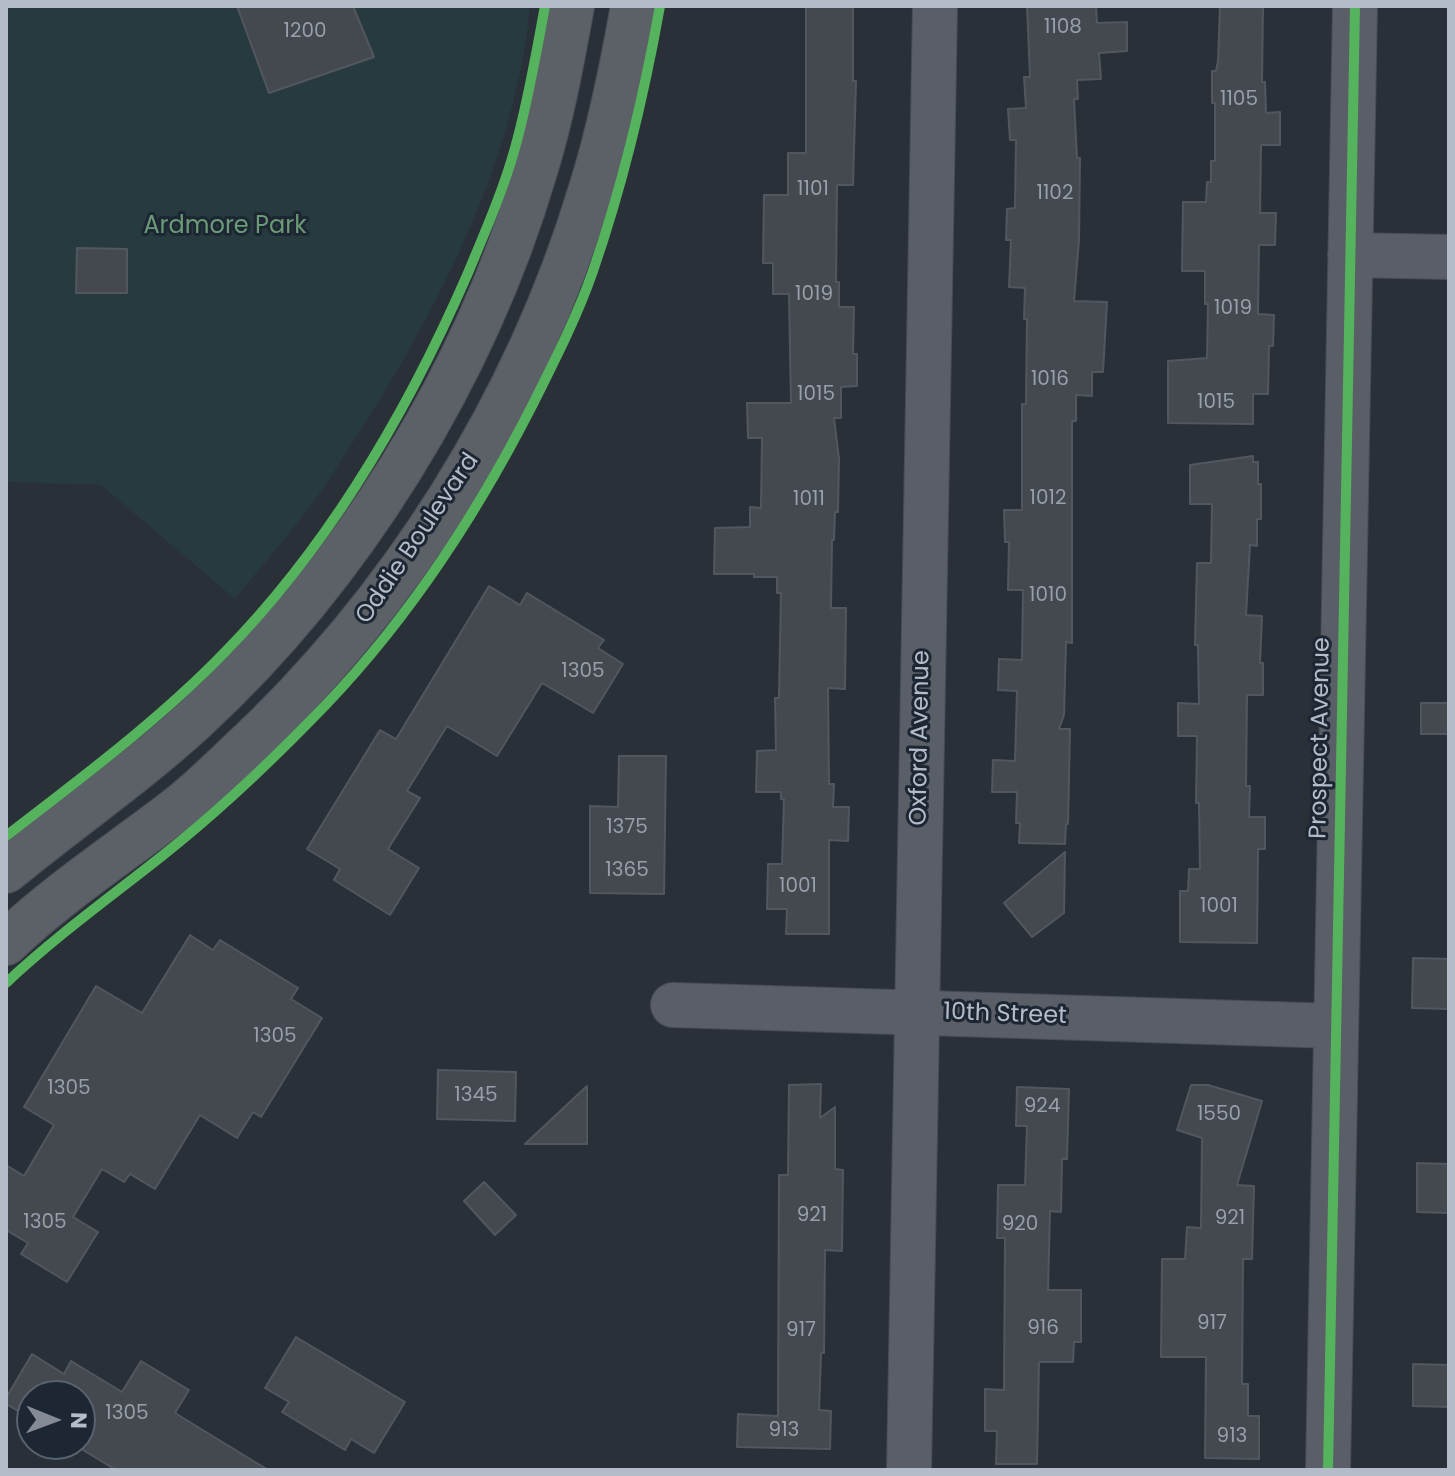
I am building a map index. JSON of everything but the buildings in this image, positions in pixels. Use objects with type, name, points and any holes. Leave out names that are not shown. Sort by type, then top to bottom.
[{"type":"main road","points":[[6,871],[196,718],[270,641],[327,575],[382,498],[427,424],[466,348],[502,265],[535,172],[558,80],[572,6]]},
{"type":"main road","name":"Oddie Boulevard","points":[[6,943],[179,807],[238,755],[352,635],[419,546],[478,453],[554,295],[591,190],[618,90],[633,6]]},
{"type":"street","name":"Oxford Avenue","points":[[909,1470],[935,6]]},
{"type":"street","name":"Prospect Avenue","points":[[1328,1470],[1355,6]]},
{"type":"street","points":[[1350,255],[1449,257]]},
{"type":"street","name":"10th Street","points":[[673,1005],[1336,1026]]},
{"type":"green space","name":"Ardmore Park","points":[[6,6],[530,6],[522,62],[509,118],[470,228],[445,282],[389,385],[324,487],[235,599],[101,485],[6,482]]},
{"type":"cycle path","points":[[6,836],[91,771],[199,678],[262,611],[332,522],[392,425],[445,325],[468,273],[520,131],[545,6]]},
{"type":"cycle path","points":[[6,983],[201,824],[275,756],[344,686],[434,572],[510,447],[587,288],[632,140],[660,6]]},
{"type":"cycle path","points":[[1328,1470],[1355,6]]}]
